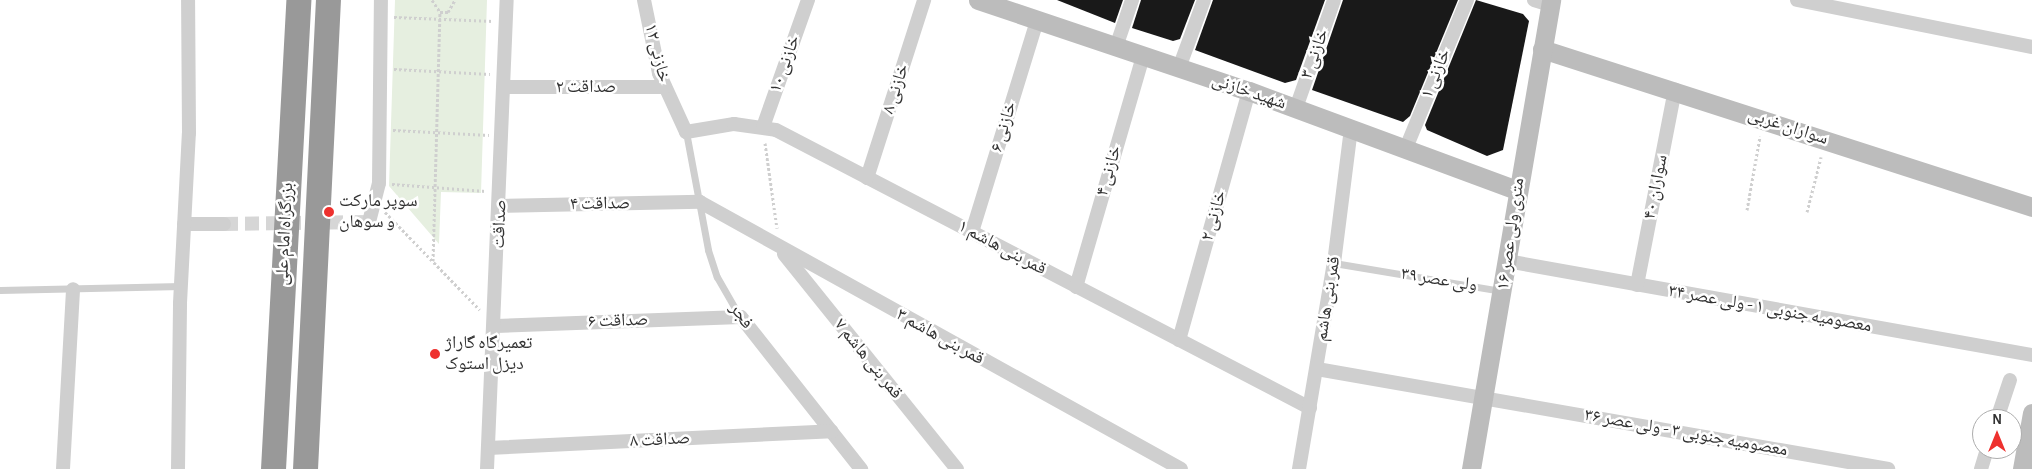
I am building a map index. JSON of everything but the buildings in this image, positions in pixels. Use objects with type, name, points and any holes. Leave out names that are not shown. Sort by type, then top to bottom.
[{"type":"highway","name":"بزرگراه امام علی","points":[[273,469],[298,0]]},
{"type":"highway","name":"بزرگراه امام علی","points":[[305,469],[328,0]]},
{"type":"street","points":[[178,469],[181,286],[189,133],[188,0]]},
{"type":"street","points":[[369,222],[379,183],[381,0]]},
{"type":"street","name":"صداقت","points":[[487,469],[496,326],[507,81],[507,0]]},
{"type":"street","name":"خازنی ۱۲","points":[[644,0],[665,87],[686,132]]},
{"type":"street","name":"خازنی ۱۰","points":[[763,127],[808,0]]},
{"type":"street","name":"خازنی ۸","points":[[867,178],[924,0]]},
{"type":"street","points":[[1116,47],[1132,0]]},
{"type":"street","points":[[1179,68],[1204,0]]},
{"type":"street","name":"خازنی ۳","points":[[1296,108],[1334,0]]},
{"type":"street","name":"خازنی ۱","points":[[1406,148],[1467,0]]},
{"type":"street","points":[[1797,0],[2032,47]]},
{"type":"street","name":"شهید خازنی","points":[[983,1],[1037,21],[1249,91],[1517,190]]},
{"type":"street","name":"۱۶ متری ولی عصر","points":[[1471,469],[1503,291],[1517,190],[1542,49],[1545,2]]},
{"type":"street","name":"خازنی ۶","points":[[972,232],[1037,21]]},
{"type":"street","name":"سواران غربی","points":[[1542,49],[1763,118],[2032,207]]},
{"type":"street","name":"خازنی ۴","points":[[1076,287],[1143,56]]},
{"type":"street","name":"صداقت ۲","points":[[507,81],[665,87]]},
{"type":"street","name":"سواران ۴۰","points":[[1638,285],[1675,90]]},
{"type":"street","name":"خازنی ۲","points":[[1179,340],[1249,91]]},
{"type":"street","name":"قمر بنی هاشم ۱","points":[[686,132],[734,124],[763,127],[867,178],[1310,408]]},
{"type":"street","name":"قمر بنی هاشم","points":[[1299,469],[1334,263],[1350,128]]},
{"type":"street","points":[[2013,200],[2032,197]]},
{"type":"street","name":"صداقت ۴","points":[[501,199],[700,202]]},
{"type":"street","name":"قمر بنی هاشم ۳","points":[[700,202],[779,248],[1181,469]]},
{"type":"street","points":[[184,224],[224,224]]},
{"type":"street","name":"قمر بنی هاشم ۷","points":[[779,248],[957,469]]},
{"type":"street","name":"معصومیه جنوبی ۱ - ولی عصر ۳۴","points":[[1508,261],[2032,355]]},
{"type":"street","points":[[63,469],[73,288]]},
{"type":"street","name":"صداقت ۶","points":[[496,326],[741,317]]},
{"type":"street","name":"فجر","points":[[741,317],[861,469]]},
{"type":"street","name":"معصومیه جنوبی ۳ - ولی عصر ۳۶","points":[[1317,369],[1888,469]]},
{"type":"street","points":[[2000,409],[2010,380]]},
{"type":"street","points":[[2022,469],[2032,414]]},
{"type":"street","name":"صداقت ۸","points":[[488,448],[832,431]]},
{"type":"lane","name":"فجر","points":[[686,132],[717,277],[741,317]]},
{"type":"lane","name":"ولی عصر ۳۹","points":[[1334,263],[1503,291]]},
{"type":"lane","points":[[0,290],[181,286]]},
{"type":"path","points":[[432,0],[440,12],[433,262]]},
{"type":"path","points":[[440,12],[448,12],[455,0]]},
{"type":"path","points":[[381,17],[507,21]]},
{"type":"path","points":[[380,69],[438,71],[507,81]]},
{"type":"path","points":[[1747,210],[1763,118]]},
{"type":"path","points":[[763,127],[779,248]]},
{"type":"path","points":[[380,130],[504,136]]},
{"type":"path","points":[[1807,212],[1826,139]]},
{"type":"path","points":[[496,326],[386,212],[379,198],[379,183],[435,187],[501,199]]},
{"type":"green space","points":[[395,0],[487,0],[481,193],[441,192],[439,244],[389,186]]},
{"type":"tunnel","points":[[224,224],[369,222]]},
{"type":"place","name":"سوپر مارکت و سوهان","points":[[329,212]]},
{"type":"place","name":"تعمیرگاه گاراژ دیزل استوک","points":[[435,354]]}]
